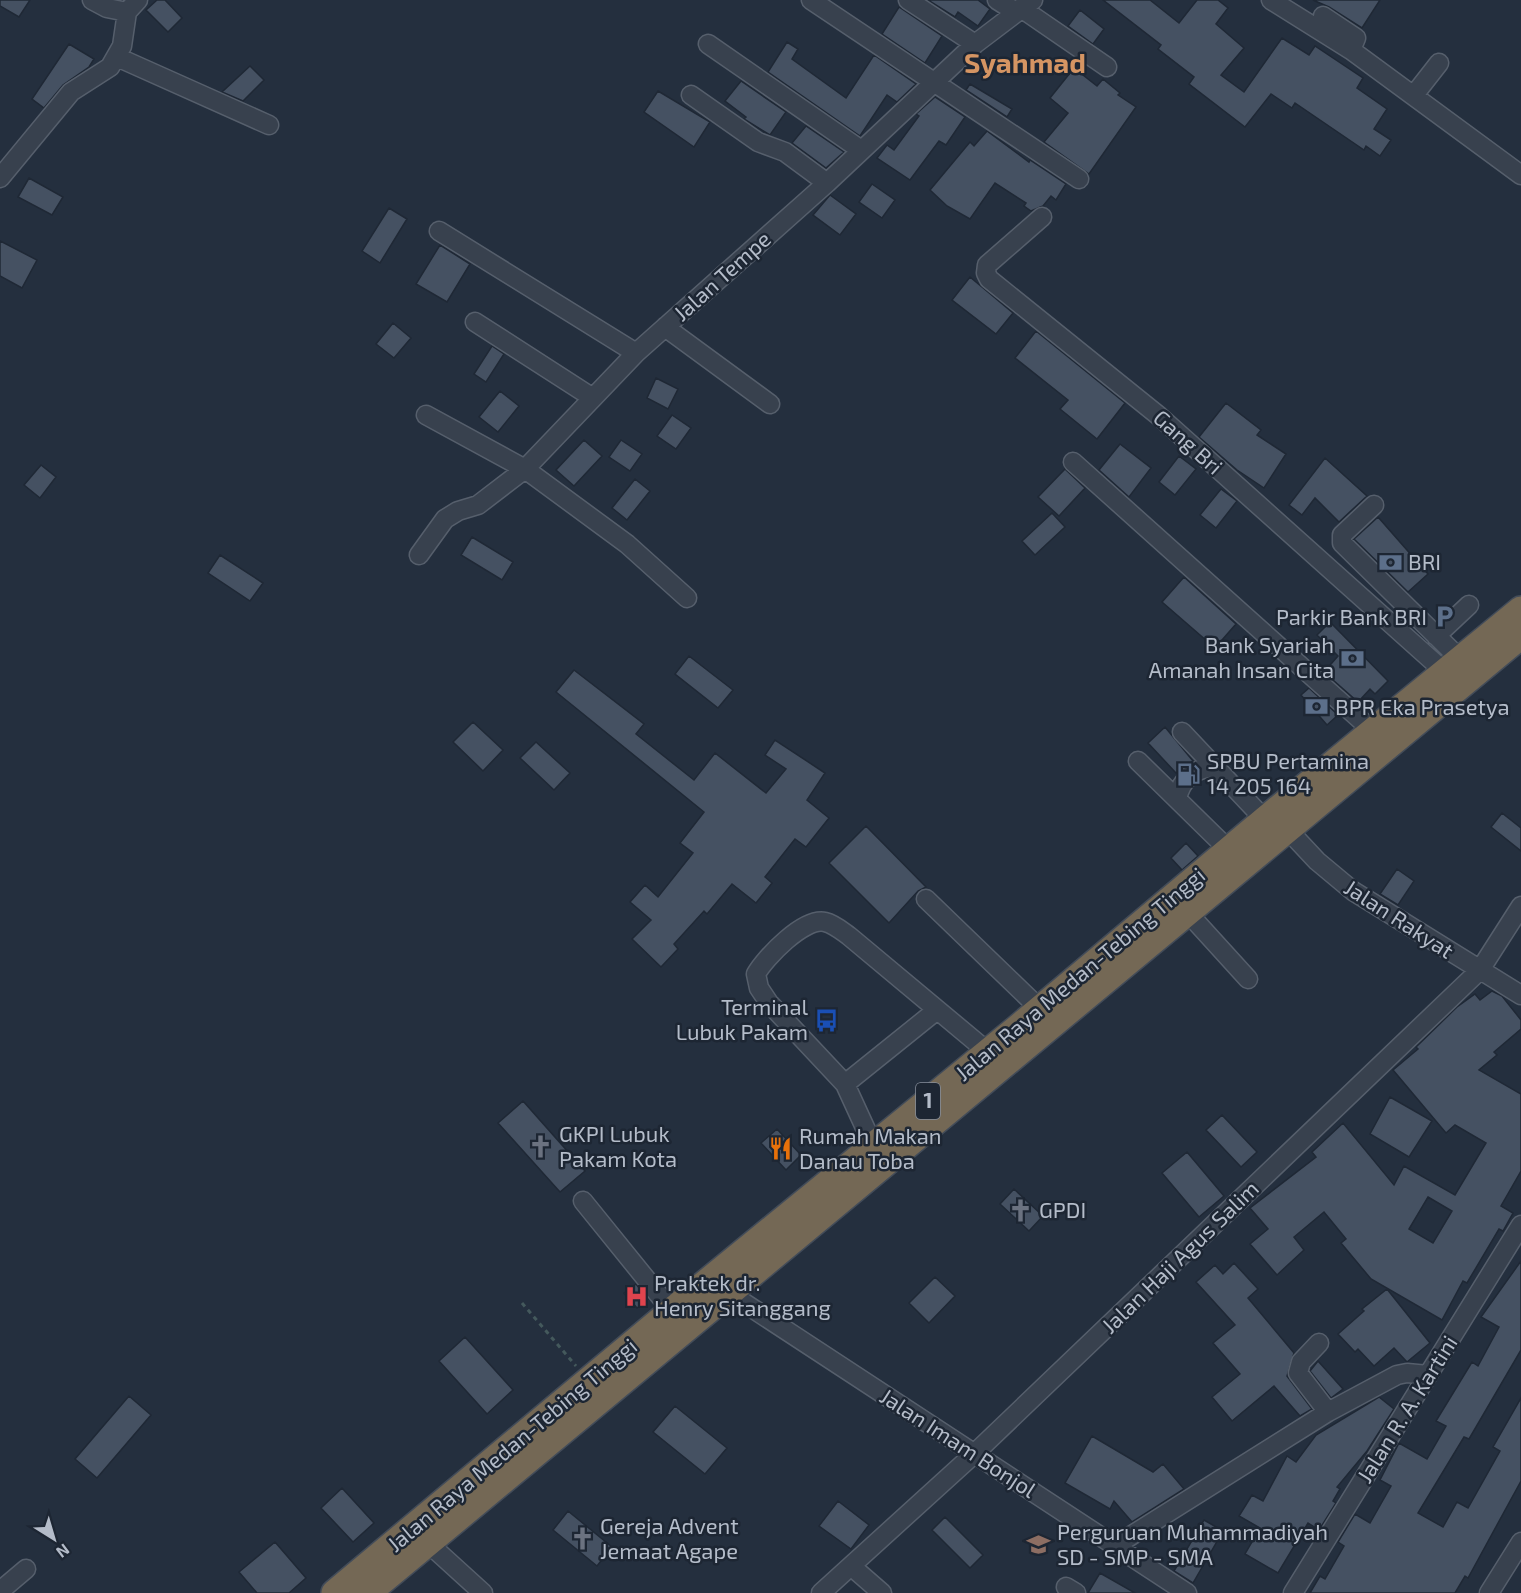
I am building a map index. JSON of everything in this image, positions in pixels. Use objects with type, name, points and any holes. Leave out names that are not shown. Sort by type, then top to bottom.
[{"type":"highway","name":"Jalan Raya Medan-Tebing Tinggi","points":[[1276,825],[1373,731],[1521,610]]},
{"type":"highway","name":"Jalan Raya Medan-Tebing Tinggi","points":[[335,1593],[589,1381],[632,1359],[729,1293],[988,1052],[1025,1036],[1040,1009],[1521,635]]},
{"type":"highway","name":"Jalan Raya Medan-Tebing Tinggi","points":[[368,1593],[428,1543],[632,1359],[672,1311],[880,1153],[1025,1036],[1188,913],[1236,858]]},
{"type":"street","points":[[0,178],[71,92],[105,72],[117,57],[129,16],[92,0]]},
{"type":"street","points":[[811,0],[1079,179]]},
{"type":"street","points":[[908,0],[975,44]]},
{"type":"street","points":[[997,0],[1023,7],[1107,68]]},
{"type":"street","points":[[1271,0],[1335,32]]},
{"type":"street","name":"Jalan Tempe","points":[[419,555],[452,513],[478,505],[525,469],[636,353],[664,327],[827,183],[975,44],[1023,7]]},
{"type":"street","points":[[1323,16],[1351,50],[1521,175]]},
{"type":"street","points":[[708,44],[861,150]]},
{"type":"street","points":[[117,57],[269,125]]},
{"type":"street","points":[[1414,95],[1440,63]]},
{"type":"street","points":[[691,95],[758,142],[785,152],[827,183]]},
{"type":"street","name":"Gang Bri","points":[[1042,217],[987,265],[986,273],[989,279],[1164,420],[1453,666]]},
{"type":"street","points":[[439,231],[636,353]]},
{"type":"street","points":[[475,322],[593,398]]},
{"type":"street","points":[[664,327],[770,404]]},
{"type":"street","points":[[426,415],[525,469],[627,544],[687,598]]},
{"type":"street","points":[[1073,462],[1373,731]]},
{"type":"street","points":[[1374,505],[1342,536],[1342,543],[1436,636],[1453,666]]},
{"type":"street","points":[[1436,636],[1469,605]]},
{"type":"street","name":"Jalan Rakyat","points":[[1182,732],[1276,825],[1353,891],[1521,995]]},
{"type":"street","points":[[1138,761],[1236,858]]},
{"type":"street","points":[[1177,799],[1184,780],[1195,771],[1215,767]]},
{"type":"street","points":[[926,899],[1040,1009]]},
{"type":"street","name":"Jalan Haji Agus Salim","points":[[822,1593],[974,1454],[1480,970],[1521,906]]},
{"type":"street","points":[[1188,913],[1248,979]]},
{"type":"street","points":[[880,1153],[845,1084],[769,1003],[759,988],[756,974],[777,947],[806,927],[824,921],[849,936],[988,1052]]},
{"type":"street","points":[[845,1084],[937,1010]]},
{"type":"street","points":[[583,1201],[672,1311]]},
{"type":"street","name":"Jalan R. A. Kartini","points":[[1293,1593],[1521,1225]]},
{"type":"street","name":"Jalan Imam Bonjol","points":[[729,1293],[1187,1593]]},
{"type":"street","points":[[1319,1343],[1300,1362],[1298,1373],[1328,1412]]},
{"type":"street","points":[[1113,1546],[1328,1412],[1397,1376],[1407,1373],[1428,1375]]},
{"type":"street","points":[[1489,1593],[1521,1542]]},
{"type":"street","points":[[428,1543],[483,1593]]},
{"type":"street","points":[[851,1566],[882,1593]]},
{"type":"street","points":[[0,1590],[26,1569]]},
{"type":"path","points":[[522,1303],[589,1381]]},
{"type":"building","points":[[0,0],[30,0],[19,17],[0,6]]},
{"type":"building","points":[[157,0],[165,0],[182,18],[168,32],[146,10]]},
{"type":"building","points":[[928,0],[978,0],[990,9],[978,26],[958,12],[955,17]]},
{"type":"building","points":[[1103,0],[1150,0],[1179,23],[1197,0],[1218,0],[1228,8],[1216,24],[1244,48],[1221,75],[1244,92],[1282,38],[1309,55],[1315,46],[1363,78],[1357,88],[1387,109],[1374,129],[1391,140],[1380,156],[1366,146],[1364,150],[1295,103],[1292,108],[1271,94],[1245,127],[1189,84],[1194,77],[1158,49],[1161,45]]},
{"type":"building","points":[[1313,0],[1380,0],[1362,28],[1329,7]]},
{"type":"building","points":[[899,7],[942,36],[925,63],[882,34]]},
{"type":"building","points":[[1080,10],[1104,29],[1093,44],[1068,26]]},
{"type":"building","points":[[787,42],[798,49],[792,59],[846,98],[874,55],[916,84],[897,102],[887,95],[860,136],[768,72]]},
{"type":"building","points":[[69,44],[94,59],[89,67],[63,85],[44,108],[32,99]]},
{"type":"building","points":[[250,66],[264,80],[243,101],[222,92]]},
{"type":"building","points":[[1074,68],[1097,86],[1103,79],[1120,93],[1118,95],[1136,107],[1089,174],[1044,142],[1068,113],[1050,98]]},
{"type":"building","points":[[741,81],[786,112],[770,135],[744,119],[746,117],[725,101]]},
{"type":"building","points":[[970,84],[1012,109],[1007,117],[966,90]]},
{"type":"building","points":[[658,91],[710,122],[694,147],[644,112]]},
{"type":"building","points":[[935,97],[965,117],[946,145],[939,141],[910,180],[877,158],[887,145],[894,150],[919,116],[916,114]]},
{"type":"building","points":[[806,126],[844,152],[826,168],[792,143]]},
{"type":"building","points":[[987,131],[1029,162],[1030,160],[1066,184],[1056,200],[1051,196],[1043,206],[1031,211],[1024,206],[1026,203],[995,183],[970,219],[947,206],[930,190],[970,142],[974,146]]},
{"type":"building","points":[[29,178],[63,197],[52,215],[18,197]]},
{"type":"building","points":[[872,184],[895,200],[882,218],[859,202]]},
{"type":"building","points":[[830,195],[856,214],[840,235],[813,215]]},
{"type":"building","points":[[389,208],[407,219],[380,263],[362,251]]},
{"type":"building","points":[[0,241],[37,260],[22,288],[0,276]]},
{"type":"building","points":[[440,245],[470,264],[447,302],[416,284]]},
{"type":"building","points":[[970,277],[1013,313],[996,334],[952,300]]},
{"type":"building","points":[[393,323],[411,338],[394,358],[376,344]]},
{"type":"building","points":[[1036,331],[1125,403],[1097,439],[1060,409],[1068,400],[1015,358]]},
{"type":"building","points":[[492,346],[504,354],[486,382],[474,374]]},
{"type":"building","points":[[656,378],[678,389],[668,409],[647,398]]},
{"type":"building","points":[[500,391],[519,406],[498,432],[479,417]]},
{"type":"building","points":[[1226,403],[1261,430],[1257,435],[1286,454],[1264,488],[1237,470],[1199,437]]},
{"type":"building","points":[[672,415],[691,428],[676,449],[657,436]]},
{"type":"building","points":[[584,440],[602,456],[574,486],[556,470]]},
{"type":"building","points":[[621,440],[642,454],[630,471],[609,457]]},
{"type":"building","points":[[1120,444],[1151,468],[1129,497],[1099,470]]},
{"type":"building","points":[[1179,456],[1196,469],[1175,495],[1159,482]]},
{"type":"building","points":[[1325,458],[1367,496],[1339,522],[1315,498],[1302,515],[1289,505]]},
{"type":"building","points":[[41,465],[56,477],[40,498],[24,485]]},
{"type":"building","points":[[1065,469],[1085,488],[1059,516],[1038,497]]},
{"type":"building","points":[[635,479],[650,491],[627,520],[612,508]]},
{"type":"building","points":[[1221,489],[1237,501],[1216,528],[1200,515]]},
{"type":"building","points":[[1052,513],[1065,527],[1035,555],[1022,541]]},
{"type":"building","points":[[1378,517],[1428,574],[1408,592],[1354,539]]},
{"type":"building","points":[[472,537],[513,562],[502,580],[461,555]]},
{"type":"building","points":[[220,555],[263,583],[250,601],[208,573]]},
{"type":"building","points":[[1184,577],[1236,624],[1215,648],[1162,602]]},
{"type":"building","name":"Bank Syariah Amanah Insan Cita","points":[[1330,622],[1388,681],[1375,694],[1370,689],[1358,702],[1324,672],[1338,656],[1317,635]]},
{"type":"building","points":[[689,656],[733,690],[718,708],[675,674]]},
{"type":"building","points":[[574,670],[644,724],[636,734],[694,780],[715,753],[766,793],[786,769],[765,755],[775,740],[825,773],[807,800],[829,818],[806,847],[795,839],[765,877],[772,883],[756,903],[732,884],[707,914],[704,911],[674,944],[678,949],[661,967],[632,939],[651,920],[630,902],[645,885],[658,897],[693,853],[680,843],[704,812],[556,692]]},
{"type":"building","name":"BPR Eka Prasetya","points":[[1309,688],[1338,715],[1327,725],[1301,695]]},
{"type":"building","points":[[473,722],[503,750],[483,771],[453,742]]},
{"type":"building","points":[[1165,727],[1193,761],[1176,773],[1148,743]]},
{"type":"building","points":[[536,742],[570,773],[554,790],[520,758]]},
{"type":"building","points":[[1502,813],[1521,828],[1521,851],[1491,827]]},
{"type":"building","points":[[866,826],[926,887],[918,891],[889,923],[829,863]]},
{"type":"building","points":[[1186,843],[1198,856],[1182,870],[1171,858]]},
{"type":"building","points":[[1397,869],[1414,881],[1398,905],[1380,894]]},
{"type":"building","points":[[1492,991],[1502,996],[1521,1020],[1521,1029],[1494,1052],[1497,1055],[1479,1070],[1521,1094],[1521,1171],[1501,1206],[1513,1213],[1503,1231],[1499,1229],[1467,1283],[1463,1281],[1442,1320],[1371,1279],[1341,1243],[1346,1239],[1324,1212],[1294,1237],[1304,1250],[1277,1275],[1250,1244],[1268,1229],[1250,1208],[1316,1157],[1312,1152],[1343,1123],[1394,1185],[1404,1166],[1455,1195],[1486,1143],[1455,1125],[1446,1133],[1393,1070],[1418,1049],[1416,1047],[1457,1007],[1475,994],[1480,1000]],"holes":[[[1428,1197],[1452,1211],[1433,1243],[1409,1229]]]},
{"type":"building","points":[[1390,1097],[1432,1121],[1409,1157],[1370,1134]]},
{"type":"building","name":"GKPI Lubuk Pakam Kota","points":[[523,1101],[585,1171],[560,1192],[498,1123]]},
{"type":"building","points":[[1222,1115],[1257,1152],[1241,1167],[1206,1130]]},
{"type":"building","name":"Rumah Makan Danau Toba","points":[[777,1129],[801,1155],[786,1170],[761,1143]]},
{"type":"building","points":[[1187,1152],[1224,1196],[1199,1217],[1162,1173]]},
{"type":"building","name":"GPDI","points":[[1014,1189],[1043,1216],[1029,1231],[1000,1204]]},
{"type":"building","points":[[1521,1261],[1521,1350],[1469,1439],[1464,1437],[1418,1513],[1443,1527],[1457,1502],[1468,1508],[1500,1451],[1493,1447],[1521,1398],[1521,1481],[1468,1578],[1465,1576],[1455,1593],[1310,1593],[1320,1576],[1325,1579],[1344,1546],[1338,1542],[1355,1514],[1370,1523],[1391,1486],[1380,1480],[1399,1443],[1427,1459],[1446,1426],[1436,1421],[1472,1362],[1478,1366],[1499,1327],[1481,1317]]},
{"type":"building","points":[[1234,1263],[1258,1289],[1248,1298],[1294,1353],[1287,1376],[1312,1409],[1300,1416],[1274,1386],[1232,1421],[1212,1397],[1240,1374],[1213,1343],[1235,1325],[1196,1282],[1215,1265],[1223,1274]]},
{"type":"building","points":[[935,1277],[955,1296],[929,1323],[909,1303]]},
{"type":"building","name":"Praktek dr. Henry Sitanggang","points":[[636,1284],[648,1299],[637,1308],[624,1293]]},
{"type":"building","points":[[1387,1289],[1430,1343],[1407,1362],[1394,1348],[1374,1366],[1358,1349],[1355,1352],[1338,1334],[1364,1311],[1362,1309]]},
{"type":"building","points":[[465,1337],[513,1390],[487,1414],[439,1361]]},
{"type":"building","points":[[1318,1361],[1343,1389],[1331,1398],[1310,1371]]},
{"type":"building","points":[[129,1396],[151,1415],[97,1478],[75,1459]]},
{"type":"building","points":[[1379,1397],[1394,1409],[1367,1451],[1337,1487],[1340,1489],[1333,1501],[1336,1503],[1319,1530],[1308,1523],[1278,1573],[1245,1554],[1260,1528],[1239,1516],[1252,1495],[1263,1501],[1287,1456],[1296,1462],[1316,1435]]},
{"type":"building","points":[[675,1406],[727,1448],[705,1474],[653,1432]]},
{"type":"building","points":[[1092,1436],[1153,1472],[1163,1464],[1184,1489],[1132,1522],[1114,1501],[1110,1509],[1065,1483]]},
{"type":"building","points":[[342,1488],[374,1523],[353,1542],[321,1508]]},
{"type":"building","points":[[838,1501],[869,1525],[851,1549],[819,1526]]},
{"type":"building","name":"Gereja Advent Jemaat Agape","points":[[568,1511],[612,1547],[597,1566],[553,1530]]},
{"type":"building","points":[[945,1517],[983,1555],[970,1568],[932,1530]]},
{"type":"building","points":[[1204,1520],[1223,1531],[1193,1583],[1174,1571]]},
{"type":"building","points":[[275,1542],[306,1578],[289,1593],[257,1593],[239,1572]]},
{"type":"building","points":[[1100,1573],[1135,1593],[1088,1593]]},
{"type":"place","name":"BRI","points":[[1390,562]]},
{"type":"place","name":"Parkir Bank BRI","points":[[1445,617]]},
{"type":"place","name":"Bank Syariah Amanah Insan Cita","points":[[1352,658]]},
{"type":"place","name":"BPR Eka Prasetya","points":[[1317,707]]},
{"type":"place","name":"SPBU Pertamina 14 205 164","points":[[1189,774]]},
{"type":"place","name":"Terminal Lubuk Pakam","points":[[826,1020]]},
{"type":"place","name":"GKPI Lubuk Pakam Kota","points":[[541,1147]]},
{"type":"place","name":"Rumah Makan Danau Toba","points":[[781,1149]]},
{"type":"place","name":"GPDI","points":[[1021,1210]]},
{"type":"place","name":"Praktek dr. Henry Sitanggang","points":[[636,1296]]},
{"type":"place","name":"Gereja Advent Jemaat Agape","points":[[582,1539]]},
{"type":"place","name":"Perguruan Muhammadiyah SD - SMP - SMA","points":[[1039,1545]]},
{"type":"district","name":"Syahmad","points":[[1025,63]]}]
